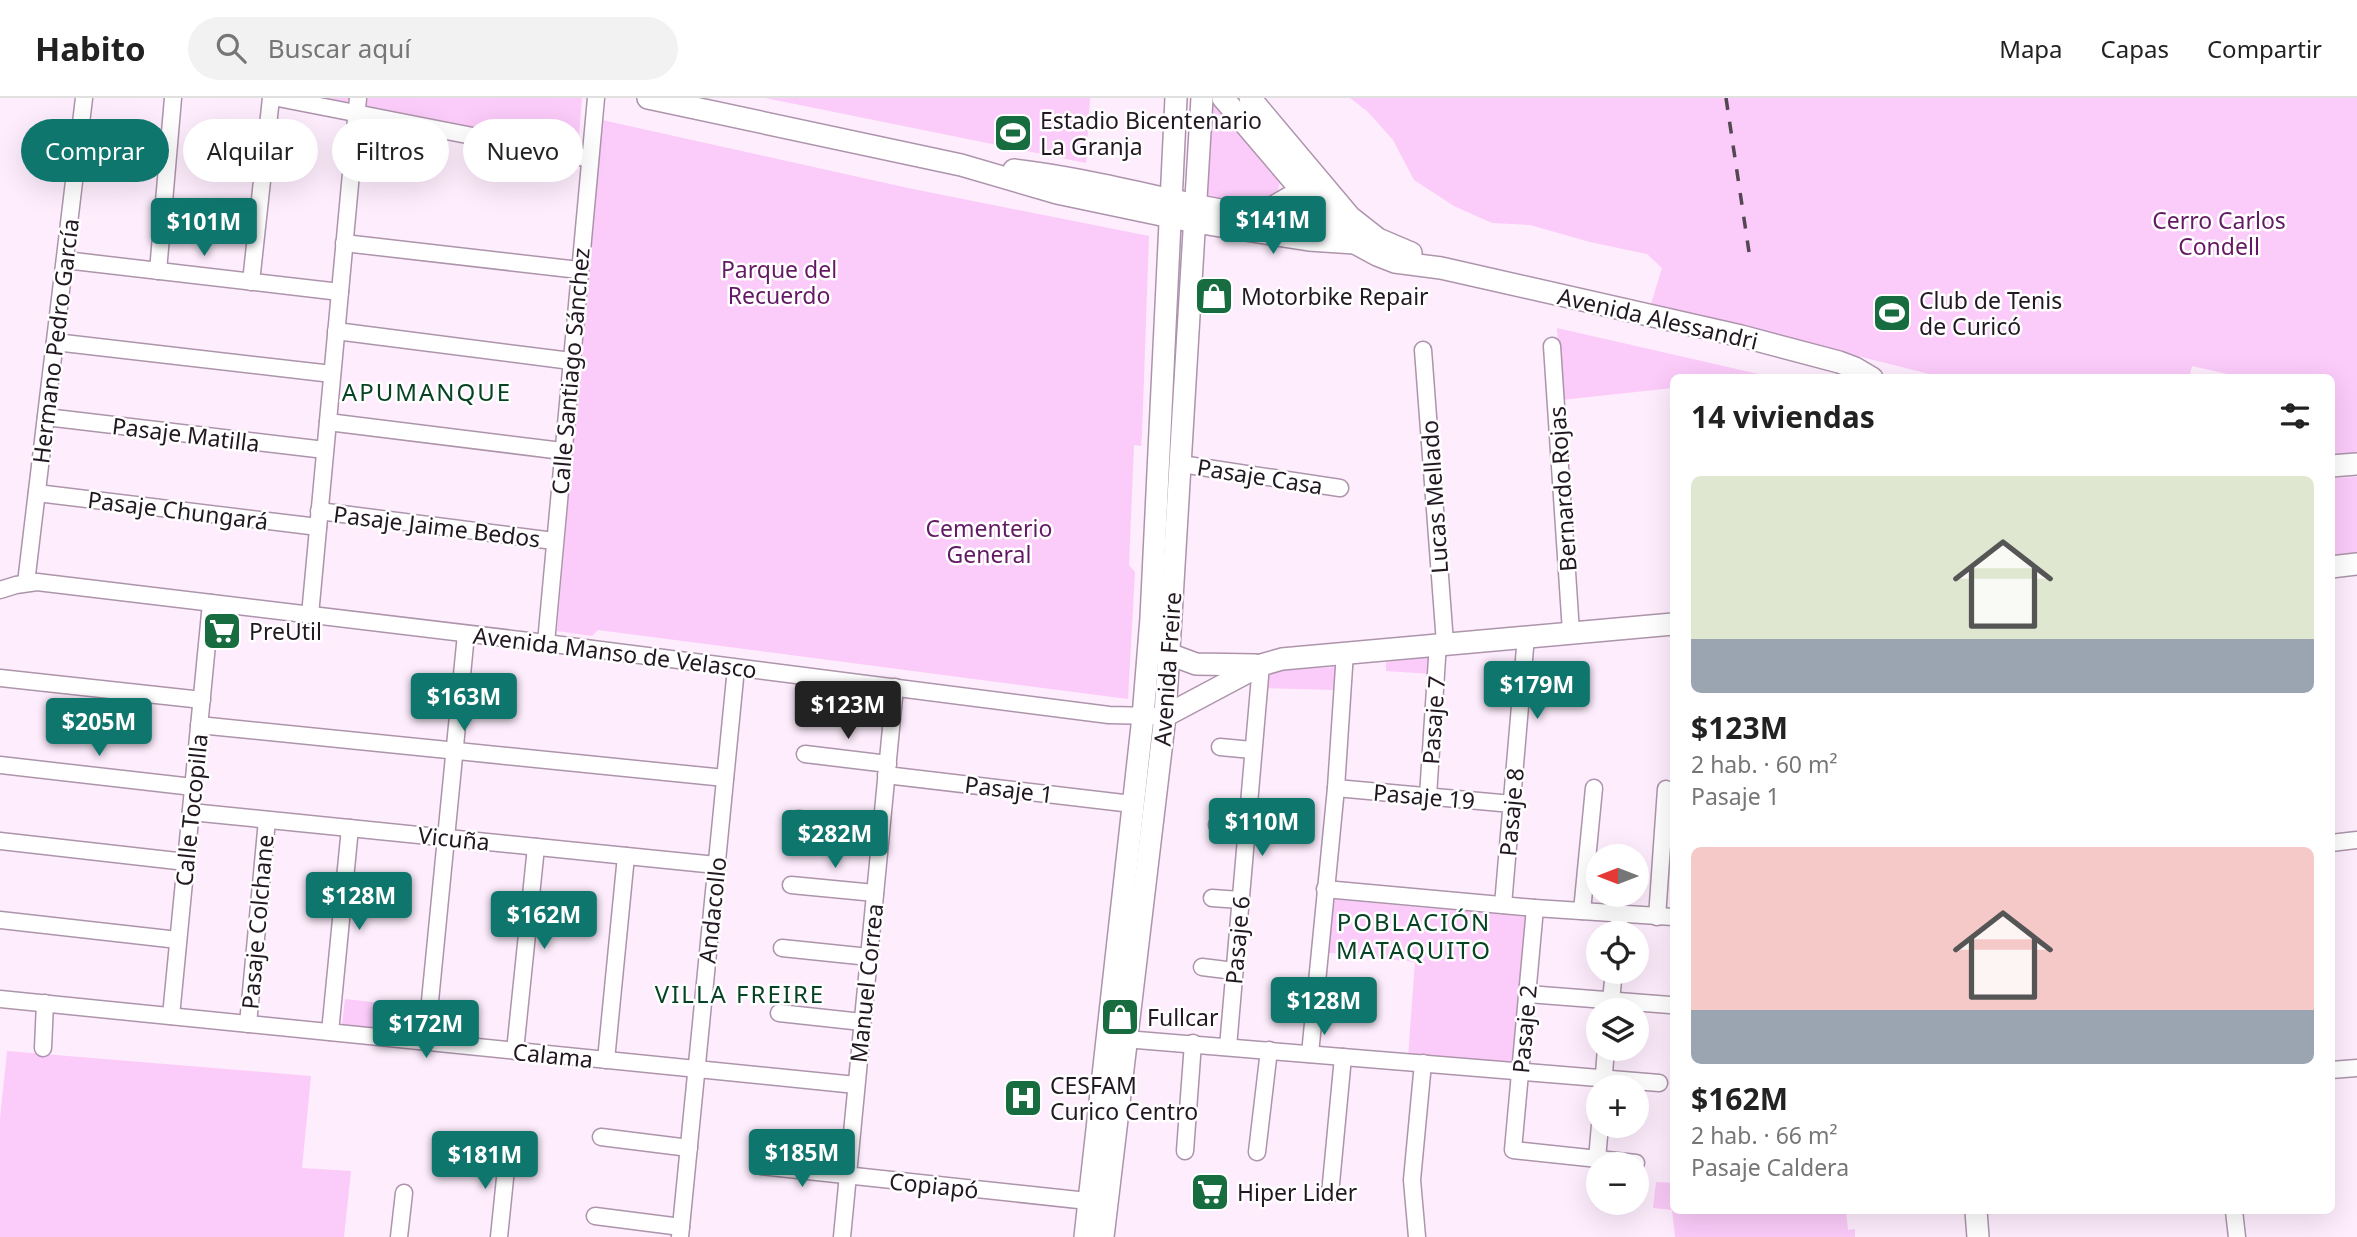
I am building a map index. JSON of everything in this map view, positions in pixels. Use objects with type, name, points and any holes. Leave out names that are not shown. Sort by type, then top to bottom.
[{"type":"main road","points":[[648,98],[961,165],[1058,193],[1171,208],[1309,240],[1355,243]]},
{"type":"main road","name":"Avenida Freire","points":[[1103,1237],[1097,1202],[1132,803],[1143,717],[1155,557],[1176,98]]},
{"type":"main road","name":"Avenida Freire","points":[[1085,1237],[1097,1202],[1125,1039],[1165,716],[1202,98]]},
{"type":"main road","points":[[1223,98],[1303,192],[1355,243],[1395,262],[1441,268]]},
{"type":"main road","points":[[1250,98],[1350,218],[1369,233],[1441,268]]},
{"type":"main road","points":[[1196,214],[1255,213],[1269,210],[1295,193],[1303,192],[1334,198]]},
{"type":"main road","name":"Avenida Alessandri","points":[[1441,268],[1741,336],[1839,362],[1867,374]]},
{"type":"main road","points":[[2335,466],[2357,464]]},
{"type":"main road","points":[[2335,567],[2357,564]]},
{"type":"main road","name":"Avenida Manso de Velasco","points":[[1165,716],[1261,666],[1296,657],[1670,624]]},
{"type":"main road","name":"Avenida Manso de Velasco","points":[[1169,654],[1196,664],[1261,666]]},
{"type":"main road","points":[[1976,1214],[1978,1237]]},
{"type":"street","name":"Hermano Pedro García","points":[[26,583],[84,98]]},
{"type":"street","points":[[158,271],[173,98]]},
{"type":"street","points":[[251,282],[271,98]]},
{"type":"street","points":[[278,98],[357,106],[590,159]]},
{"type":"street","name":"Calle Santiago Sánchez","points":[[546,643],[596,98]]},
{"type":"street","points":[[310,615],[357,106]]},
{"type":"street","points":[[344,243],[579,270]]},
{"type":"street","points":[[65,260],[340,292]]},
{"type":"street","points":[[336,331],[571,361]]},
{"type":"street","points":[[55,342],[332,374]]},
{"type":"street","name":"Bernardo Rojas","points":[[1552,346],[1572,632]]},
{"type":"street","name":"Lucas Mellado","points":[[1423,351],[1441,643]]},
{"type":"street","name":"Pasaje Matilla","points":[[46,417],[325,450]]},
{"type":"street","points":[[328,422],[562,451]]},
{"type":"street","name":"Pasaje Casa","points":[[1181,464],[1340,488]]},
{"type":"street","name":"Pasaje Chungará","points":[[37,493],[318,519]]},
{"type":"street","name":"Pasaje Jaime Bedos","points":[[318,519],[554,541]]},
{"type":"street","name":"Avenida Manso de Velasco","points":[[0,590],[37,582],[546,643],[1109,715],[1165,716]]},
{"type":"street","name":"Calle Tocopilla","points":[[171,1016],[211,603]]},
{"type":"street","points":[[426,1042],[466,634]]},
{"type":"street","name":"Pasaje 8","points":[[1503,905],[1525,636]]},
{"type":"street","name":"Pasaje 7","points":[[1428,796],[1441,643]]},
{"type":"street","points":[[1310,1054],[1336,788],[1345,652]]},
{"type":"street","name":"Pasaje 6","points":[[1228,1047],[1261,666]]},
{"type":"street","name":"Andacollo","points":[[681,1232],[736,667]]},
{"type":"street","points":[[0,678],[202,700]]},
{"type":"street","name":"Manuel Correa","points":[[842,1237],[895,687]]},
{"type":"street","points":[[199,724],[725,778]]},
{"type":"street","points":[[1220,747],[1252,750]]},
{"type":"street","name":"Pasaje 1","points":[[805,754],[887,769],[1132,803]]},
{"type":"street","points":[[0,765],[193,787]]},
{"type":"street","name":"Pasaje 19","points":[[1336,788],[1511,804]]},
{"type":"street","points":[[1582,911],[1594,788]]},
{"type":"street","points":[[1325,889],[1665,917],[1666,789]]},
{"type":"street","name":"Vicuña","points":[[191,812],[716,865]]},
{"type":"street","points":[[798,819],[881,827]]},
{"type":"street","name":"Pasaje Colchane","points":[[248,1024],[267,820]]},
{"type":"street","points":[[1217,825],[1246,827]]},
{"type":"street","points":[[330,1032],[350,828]]},
{"type":"street","points":[[2335,843],[2357,840]]},
{"type":"street","points":[[0,841],[186,862]]},
{"type":"street","points":[[515,1051],[536,847]]},
{"type":"street","points":[[606,1060],[626,856]]},
{"type":"street","points":[[791,885],[875,893]]},
{"type":"street","points":[[1212,898],[1240,900]]},
{"type":"street","name":"Pasaje 2","points":[[1535,908],[1513,1150],[1586,1158]]},
{"type":"street","points":[[1619,921],[1620,914]]},
{"type":"street","points":[[0,920],[178,940]]},
{"type":"street","points":[[782,948],[869,957]]},
{"type":"street","points":[[1202,967],[1234,971]]},
{"type":"street","points":[[1528,994],[1586,1002]]},
{"type":"street","name":"Calama","points":[[0,999],[856,1085]]},
{"type":"street","points":[[43,1048],[45,1003]]},
{"type":"street","points":[[1649,1005],[1670,1005]]},
{"type":"street","points":[[779,1013],[862,1022]]},
{"type":"street","points":[[1125,1039],[1520,1071],[1586,1081]]},
{"type":"street","points":[[1185,1151],[1193,1043]]},
{"type":"street","points":[[1257,1152],[1269,1050]]},
{"type":"street","points":[[1330,1194],[1343,1057]]},
{"type":"street","points":[[1417,1237],[1412,1180],[1423,1063]]},
{"type":"street","points":[[2335,1070],[2357,1068]]},
{"type":"street","points":[[1649,1083],[1659,1083]]},
{"type":"street","points":[[601,1137],[689,1149]]},
{"type":"street","points":[[470,1143],[509,1149],[499,1237]]},
{"type":"street","name":"Copiapó","points":[[761,1166],[1097,1202]]},
{"type":"street","points":[[399,1237],[404,1193]]},
{"type":"street","points":[[2234,1214],[2237,1237]]},
{"type":"street","points":[[596,1216],[681,1232]]},
{"type":"green space","points":[[320,98],[582,98],[580,119],[463,119],[463,127],[449,124],[449,119],[424,119]]},
{"type":"green space","name":"Estadio Bicentenario La Granja","points":[[765,98],[1090,98],[1086,163],[790,103]]},
{"type":"green space","points":[[1213,98],[1282,175],[1275,200],[1214,200],[1206,195]]},
{"type":"green space","name":"Cerro Carlos Condell","points":[[1350,98],[2357,98],[2357,460],[2335,460],[2335,374],[2227,374],[2192,366],[2190,374],[1929,374],[1651,304],[1662,268],[1647,254],[1530,225],[1492,223],[1454,206],[1414,180],[1393,140],[1368,112]]},
{"type":"green space","name":"Cementerio General","points":[[602,120],[908,188],[1149,236],[1142,435],[1141,446],[1134,445],[1129,565],[1135,572],[1128,699],[598,630],[592,636],[557,631]]},
{"type":"green space","points":[[1299,208],[1307,210],[1328,233],[1239,223],[1272,217]]},
{"type":"green space","points":[[1557,328],[1758,374],[1670,374],[1670,388],[1561,400]]},
{"type":"green space","points":[[2357,477],[2357,557],[2335,559],[2335,478]]},
{"type":"green space","points":[[1433,657],[1432,674],[1386,671],[1386,662]]},
{"type":"green space","points":[[1336,667],[1334,690],[1264,688],[1265,671]]},
{"type":"green space","points":[[1329,899],[1528,917],[1516,1068],[1408,1058],[1415,962],[1323,952]]},
{"type":"green space","points":[[345,999],[417,1007],[415,1033],[342,1025]]},
{"type":"green space","points":[[7,1051],[311,1076],[302,1168],[351,1171],[344,1237],[0,1237],[0,1119]]},
{"type":"green space","points":[[1656,1182],[1670,1183],[1670,1210],[1653,1208]]},
{"type":"green space","points":[[1672,1214],[1846,1214],[1848,1230],[1855,1229],[1855,1237],[1675,1237]]},
{"type":"railway","points":[[1726,98],[1749,252]]},
{"type":"place","name":"Estadio Bicentenario La Granja","points":[[1013,133]]},
{"type":"place","name":"Motorbike Repair","points":[[1214,296]]},
{"type":"place","name":"Club de Tenis de Curicó","points":[[1892,313]]},
{"type":"place","name":"PreUtil","points":[[222,631]]},
{"type":"place","name":"Fullcar","points":[[1120,1017]]},
{"type":"place","name":"CESFAM Curico Centro","points":[[1023,1098]]},
{"type":"place","name":"Hiper Lider","points":[[1210,1192]]},
{"type":"district","name":"APUMANQUE","points":[[427,391]]},
{"type":"district","name":"POBLACIÓN MATAQUITO","points":[[1414,935]]},
{"type":"district","name":"VILLA FREIRE","points":[[740,993]]},
{"type":"park label","name":"Parque del Recuerdo","points":[[779,282]]}]
